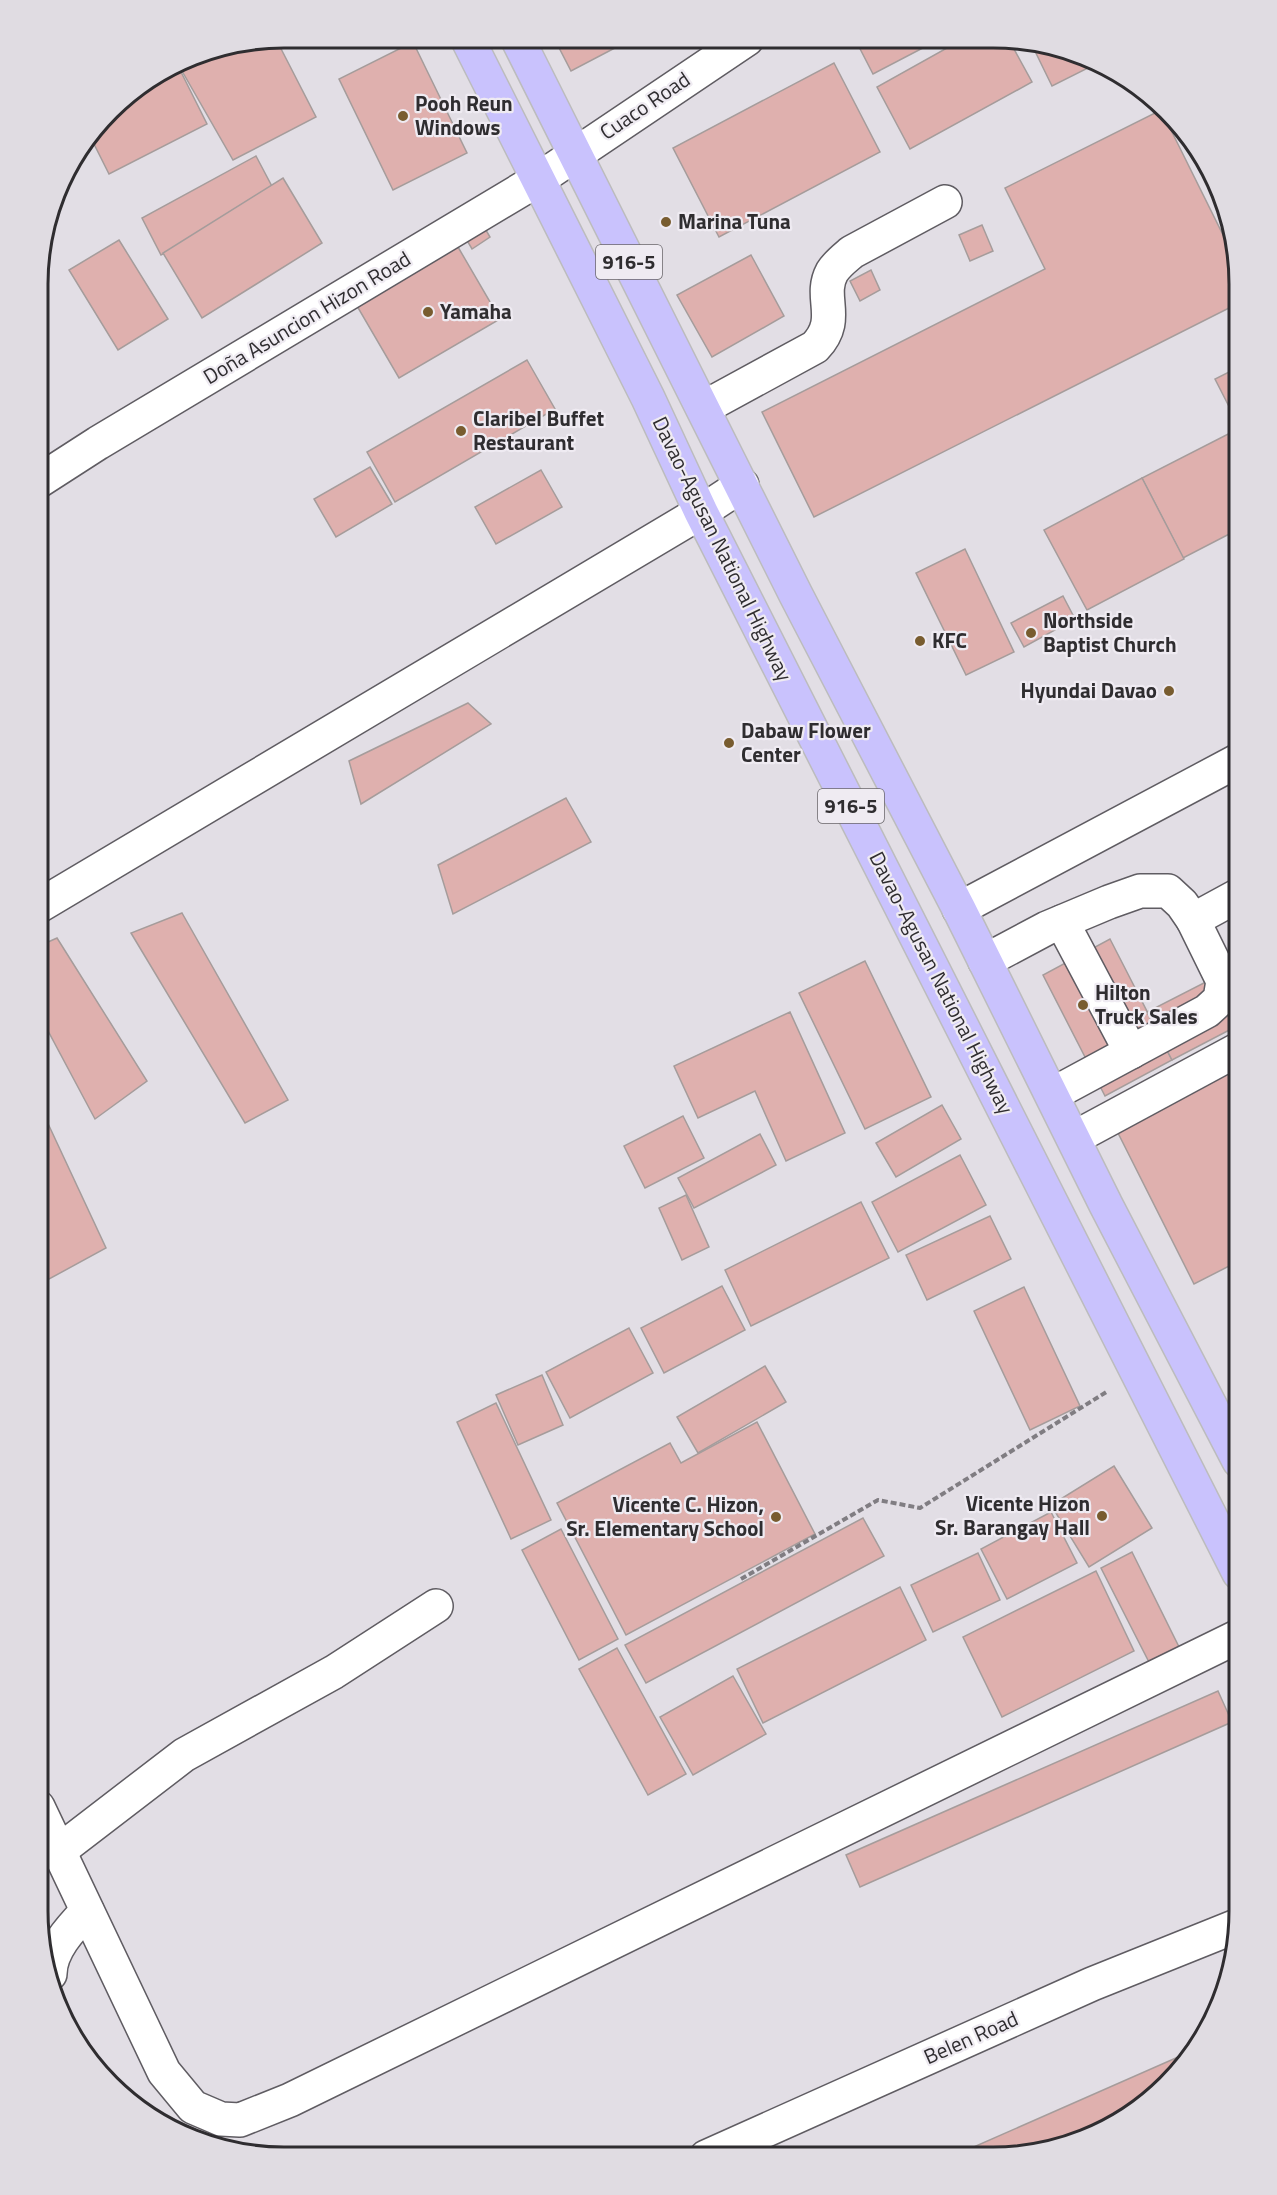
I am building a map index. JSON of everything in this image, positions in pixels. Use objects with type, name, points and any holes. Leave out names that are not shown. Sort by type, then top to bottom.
[{"type":"main road","name":"Davao-Agusan National Highway","points":[[472,48],[648,398],[701,512],[1229,1553]]},
{"type":"main road","name":"916-5","points":[[522,48],[795,595],[959,909],[1053,1094],[1106,1205],[1229,1442]]},
{"type":"street","name":"Cuaco Road","points":[[574,154],[733,48]]},
{"type":"street","name":"Doña Asuncion Hizon Road","points":[[48,475],[539,179],[574,154]]},
{"type":"street","points":[[703,408],[815,347],[824,337],[829,323],[829,284],[831,273],[840,262],[852,252],[945,202]]},
{"type":"street","points":[[48,901],[701,512],[742,485]]},
{"type":"street","points":[[959,909],[1229,765]]},
{"type":"street","points":[[985,962],[1062,922],[1140,891],[1167,891],[1182,904],[1193,920],[1223,981],[1220,999],[1207,1011],[1053,1094]]},
{"type":"street","points":[[1193,920],[1229,900]]},
{"type":"street","points":[[1062,922],[1131,1052]]},
{"type":"street","points":[[1074,1138],[1229,1054]]},
{"type":"street","points":[[59,1851],[184,1755],[333,1672],[436,1606]]},
{"type":"street","points":[[48,1828],[164,2072],[193,2107],[221,2119],[240,2120],[290,2100],[1229,1641]]},
{"type":"street","points":[[53,1959],[66,1934],[87,1911]]},
{"type":"street","name":"Belen Road","points":[[728,2147],[1092,1984],[1228,1930]]},
{"type":"path","points":[[741,1579],[878,1500],[920,1508],[1138,1372]]},
{"type":"building","points":[[281,48],[316,117],[233,160],[182,71],[223,56],[253,50]]},
{"type":"building","name":"Pooh Reun Windows","points":[[401,48],[416,48],[467,153],[393,190],[339,79]]},
{"type":"building","points":[[559,48],[615,48],[571,71]]},
{"type":"building","points":[[860,48],[923,48],[873,74]]},
{"type":"building","points":[[947,48],[1014,49],[1032,82],[910,149],[877,87]]},
{"type":"building","points":[[1036,52],[1088,68],[1052,86]]},
{"type":"building","points":[[834,63],[880,152],[719,237],[673,148]]},
{"type":"building","points":[[181,72],[207,124],[109,174],[94,144],[97,140],[117,117],[140,97]]},
{"type":"building","points":[[1155,113],[1170,128],[1224,236],[1227,253],[1229,308],[814,517],[762,412],[1045,269],[1005,188]]},
{"type":"building","points":[[256,156],[276,194],[161,255],[142,218]]},
{"type":"building","points":[[283,178],[322,243],[202,318],[163,253]]},
{"type":"building","points":[[483,225],[490,237],[472,249],[465,237]]},
{"type":"building","points":[[982,225],[993,251],[970,261],[959,235]]},
{"type":"building","points":[[119,240],[168,319],[118,350],[69,270]]},
{"type":"building","name":"Yamaha","points":[[458,247],[500,319],[399,378],[357,306]]},
{"type":"building","points":[[751,255],[784,316],[712,357],[677,295]]},
{"type":"building","points":[[871,270],[880,290],[860,301],[850,281]]},
{"type":"building","name":"Claribel Buffet Restaurant","points":[[527,360],[555,409],[395,502],[367,452]]},
{"type":"building","points":[[1229,372],[1229,406],[1215,379]]},
{"type":"building","points":[[1229,434],[1229,534],[1183,558],[1142,478]]},
{"type":"building","points":[[370,467],[392,504],[336,537],[314,499]]},
{"type":"building","points":[[541,470],[562,507],[496,544],[475,507]]},
{"type":"building","points":[[1142,478],[1184,559],[1087,610],[1044,530]]},
{"type":"building","points":[[965,549],[1014,652],[966,675],[916,573]]},
{"type":"building","points":[[1063,596],[1075,619],[1024,647],[1011,623]]},
{"type":"building","points":[[468,703],[491,724],[361,804],[349,761]]},
{"type":"building","points":[[566,798],[591,842],[453,914],[438,865]]},
{"type":"building","points":[[182,913],[288,1100],[245,1123],[131,933]]},
{"type":"building","points":[[57,938],[147,1081],[95,1119],[48,1031],[48,942]]},
{"type":"building","points":[[1110,939],[1172,1060],[1105,1096],[1043,975]]},
{"type":"building","points":[[865,961],[931,1097],[865,1129],[799,993]]},
{"type":"building","points":[[1229,970],[1229,1030],[1172,1060],[1147,1012]]},
{"type":"building","points":[[790,1012],[845,1133],[786,1161],[755,1091],[698,1118],[674,1066]]},
{"type":"building","points":[[1229,1068],[1229,1266],[1194,1284],[1115,1127]]},
{"type":"building","points":[[942,1105],[961,1139],[896,1177],[876,1143]]},
{"type":"building","points":[[683,1116],[704,1158],[645,1188],[624,1146]]},
{"type":"building","points":[[48,1124],[106,1248],[48,1280]]},
{"type":"building","points":[[760,1134],[776,1165],[694,1208],[678,1178]]},
{"type":"building","points":[[960,1155],[986,1205],[898,1252],[872,1202]]},
{"type":"building","points":[[686,1195],[709,1247],[682,1260],[659,1208]]},
{"type":"building","points":[[861,1202],[889,1258],[751,1326],[725,1270]]},
{"type":"building","points":[[990,1216],[1011,1259],[927,1300],[906,1255]]},
{"type":"building","points":[[722,1286],[745,1330],[664,1373],[641,1328]]},
{"type":"building","points":[[1024,1287],[1080,1406],[1030,1430],[974,1311]]},
{"type":"building","points":[[629,1328],[653,1373],[570,1418],[546,1372]]},
{"type":"building","points":[[765,1366],[786,1402],[698,1453],[677,1417]]},
{"type":"building","points":[[542,1375],[563,1425],[518,1445],[496,1395]]},
{"type":"building","points":[[496,1403],[551,1520],[511,1539],[457,1422]]},
{"type":"building","points":[[757,1422],[815,1534],[626,1635],[557,1503],[670,1443],[681,1463]]},
{"type":"building","name":"Vicente Hizon Sr. Barangay Hall","points":[[1114,1466],[1152,1528],[1089,1567],[1051,1505]]},
{"type":"building","points":[[1051,1512],[1077,1563],[1007,1599],[981,1549]]},
{"type":"building","points":[[863,1518],[884,1556],[646,1683],[625,1645]]},
{"type":"building","points":[[561,1529],[618,1639],[579,1660],[522,1550]]},
{"type":"building","points":[[1132,1552],[1181,1651],[1151,1666],[1101,1568]]},
{"type":"building","points":[[978,1553],[1000,1600],[933,1632],[911,1585]]},
{"type":"building","points":[[1096,1571],[1134,1651],[1002,1717],[963,1637]]},
{"type":"building","points":[[900,1587],[926,1640],[763,1723],[737,1669]]},
{"type":"building","points":[[617,1648],[686,1774],[648,1795],[579,1669]]},
{"type":"building","points":[[733,1676],[766,1734],[693,1775],[660,1717]]},
{"type":"building","points":[[1218,1691],[1229,1715],[1229,1723],[860,1887],[846,1855]]},
{"type":"building","points":[[1178,2057],[1160,2078],[1137,2098],[1097,2123],[1054,2139],[1024,2145],[974,2147]]},
{"type":"place","name":"Pooh Reun Windows","points":[[403,116]]},
{"type":"place","name":"Marina Tuna","points":[[666,222]]},
{"type":"place","name":"Yamaha","points":[[428,312]]},
{"type":"place","name":"Claribel Buffet Restaurant","points":[[461,431]]},
{"type":"place","name":"Northside Baptist Church","points":[[1031,633]]},
{"type":"place","name":"KFC","points":[[920,641]]},
{"type":"place","name":"Hyundai Davao","points":[[1169,691]]},
{"type":"place","name":"Dabaw Flower Center","points":[[729,743]]},
{"type":"place","name":"Hilton Truck Sales","points":[[1083,1005]]},
{"type":"place","name":"Vicente Hizon Sr. Barangay Hall","points":[[1102,1516]]},
{"type":"place","name":"Vicente C. Hizon, Sr. Elementary School","points":[[776,1517]]}]
